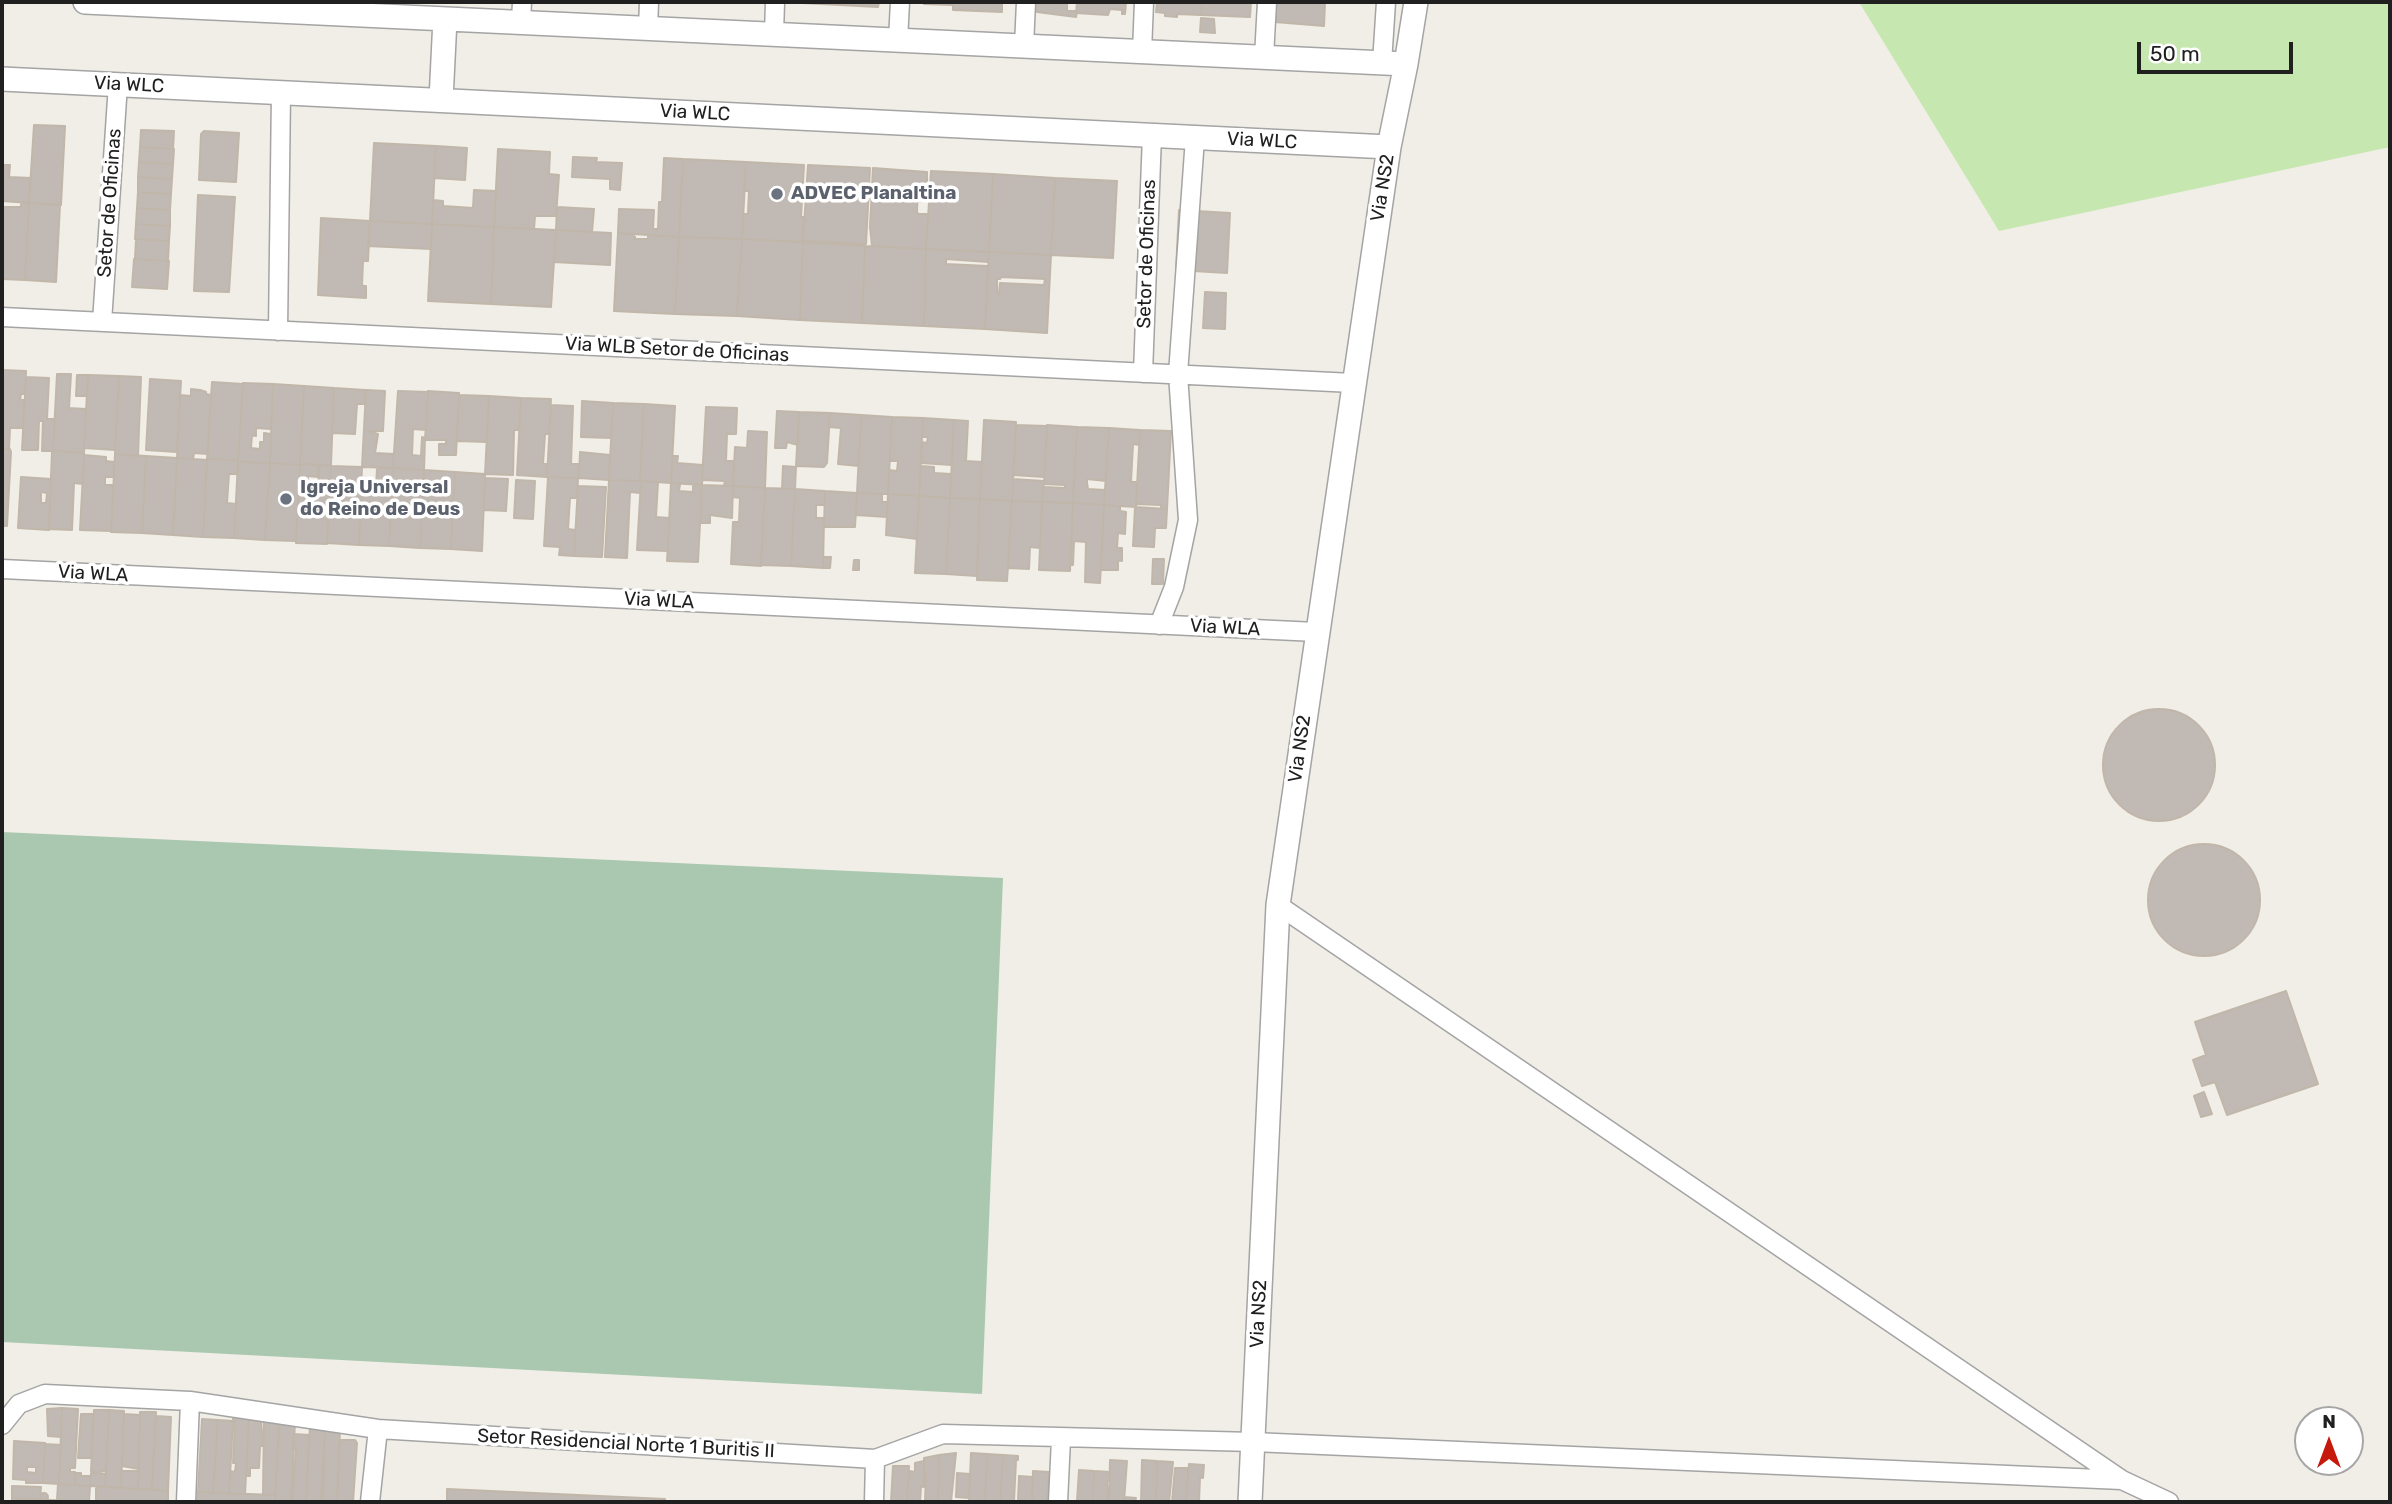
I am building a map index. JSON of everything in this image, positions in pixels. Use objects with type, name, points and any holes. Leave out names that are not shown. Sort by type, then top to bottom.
[{"type":"street","points":[[85,2],[402,9],[445,19],[521,12],[648,28],[1406,64]]},
{"type":"street","points":[[648,28],[649,2]]},
{"type":"street","points":[[774,34],[775,2]]},
{"type":"street","points":[[898,40],[900,2]]},
{"type":"street","points":[[1024,46],[1026,2]]},
{"type":"street","points":[[1142,52],[1144,2]]},
{"type":"street","points":[[1264,57],[1267,2]]},
{"type":"street","points":[[1382,63],[1386,2]]},
{"type":"street","name":"Via NS2","points":[[1250,1502],[1278,905],[1389,147],[1416,2]]},
{"type":"street","points":[[441,100],[445,19]]},
{"type":"street","name":"Via WLC","points":[[2,79],[1389,147]]},
{"type":"street","name":"Setor de Oficinas","points":[[102,322],[118,84]]},
{"type":"street","points":[[278,331],[281,92]]},
{"type":"street","name":"Setor de Oficinas","points":[[1143,373],[1152,135]]},
{"type":"street","points":[[1159,625],[1174,587],[1188,520],[1178,374],[1195,138]]},
{"type":"street","name":"Via WLB Setor de Oficinas","points":[[2,317],[1353,383]]},
{"type":"street","name":"Via WLA","points":[[2,569],[1316,632]]},
{"type":"street","points":[[1278,905],[2122,1480],[2169,1502]]},
{"type":"street","name":"Setor Residencial Norte 1 Buritis II","points":[[2,1425],[19,1404],[45,1394],[190,1401],[377,1429],[875,1459],[943,1434],[1253,1442],[2122,1480]]},
{"type":"street","points":[[186,1502],[190,1401]]},
{"type":"street","points":[[370,1502],[377,1429]]},
{"type":"street","points":[[1058,1502],[1061,1439]]},
{"type":"street","points":[[874,1502],[875,1459]]},
{"type":"green space","points":[[1859,2],[2390,2],[2390,147],[1999,231]]},
{"type":"green space","points":[[2,832],[1003,878],[982,1394],[2,1342]]},
{"type":"building","points":[[783,2],[879,2],[878,7]]},
{"type":"building","points":[[953,2],[953,5],[924,4]]},
{"type":"building","points":[[953,2],[1002,2],[1002,12],[953,10]]},
{"type":"building","points":[[1028,2],[1067,2],[1067,11],[1077,11],[1076,17],[1027,9]]},
{"type":"building","points":[[1077,2],[1126,2],[1125,14],[1122,14],[1122,10],[1110,9],[1108,15],[1076,13]]},
{"type":"building","points":[[1157,2],[1202,2],[1201,15],[1165,16],[1165,13],[1156,12]]},
{"type":"building","points":[[1202,2],[1251,2],[1250,17],[1201,15]]},
{"type":"building","points":[[1276,2],[1325,2],[1324,26],[1275,22]]},
{"type":"building","points":[[1201,18],[1214,19],[1215,33],[1200,32]]},
{"type":"building","points":[[34,125],[65,126],[61,205],[29,203]]},
{"type":"building","points":[[141,130],[174,131],[173,149],[140,147]]},
{"type":"building","points":[[204,131],[239,133],[236,182],[199,180],[201,134]]},
{"type":"building","points":[[374,143],[436,146],[432,224],[370,221]]},
{"type":"building","points":[[436,146],[467,148],[465,180],[434,178]]},
{"type":"building","points":[[140,147],[174,149],[173,164],[139,162]]},
{"type":"building","points":[[498,149],[550,152],[549,174],[559,175],[556,216],[535,216],[534,229],[494,227]]},
{"type":"building","points":[[573,157],[597,158],[596,162],[622,163],[620,190],[610,189],[610,179],[572,177]]},
{"type":"building","points":[[664,158],[683,159],[679,237],[618,233],[619,209],[654,210],[653,229],[658,229]]},
{"type":"building","points":[[683,159],[746,162],[742,239],[679,237]]},
{"type":"building","points":[[139,162],[173,164],[172,179],[138,177]]},
{"type":"building","points":[[746,162],[804,165],[802,242],[742,239],[743,214],[748,214],[749,191],[744,191]]},
{"type":"building","points":[[2,165],[10,165],[9,177],[31,178],[29,203],[2,201]]},
{"type":"building","points":[[808,165],[870,168],[866,244],[803,241]]},
{"type":"building","points":[[873,168],[927,172],[927,185],[918,187],[917,211],[918,214],[928,214],[926,249],[872,246],[870,227]]},
{"type":"building","points":[[931,171],[993,174],[989,252],[926,249]]},
{"type":"building","points":[[993,174],[1055,178],[1051,255],[989,252]]},
{"type":"building","points":[[138,177],[172,179],[171,194],[138,192]]},
{"type":"building","points":[[1055,178],[1117,181],[1113,258],[1051,255]]},
{"type":"building","points":[[474,190],[496,191],[494,227],[432,224],[433,200],[443,201],[443,206],[473,208]]},
{"type":"building","points":[[138,192],[171,194],[170,210],[137,208]]},
{"type":"building","points":[[198,195],[235,197],[229,292],[194,291]]},
{"type":"building","points":[[2,201],[3,207],[21,207],[21,202],[29,203],[25,280],[2,279]]},
{"type":"building","points":[[29,203],[60,205],[56,282],[25,280]]},
{"type":"building","points":[[557,207],[594,209],[592,232],[556,230]]},
{"type":"building","points":[[137,208],[170,210],[170,226],[136,224]]},
{"type":"building","points":[[1179,210],[1230,213],[1227,273],[1176,270]]},
{"type":"building","points":[[321,218],[370,221],[368,261],[363,261],[362,286],[366,286],[366,298],[318,295]]},
{"type":"building","points":[[370,221],[432,224],[431,249],[368,246]]},
{"type":"building","points":[[136,224],[170,226],[169,241],[135,239]]},
{"type":"building","points":[[432,224],[494,227],[491,304],[428,301]]},
{"type":"building","points":[[494,227],[556,230],[551,307],[491,304]]},
{"type":"building","points":[[556,230],[611,233],[610,265],[554,262]]},
{"type":"building","points":[[618,233],[635,234],[635,239],[648,239],[648,235],[679,237],[675,314],[614,311]]},
{"type":"building","points":[[679,237],[742,239],[737,316],[675,314]]},
{"type":"building","points":[[136,239],[169,241],[168,261],[135,259]]},
{"type":"building","points":[[742,239],[803,242],[800,320],[737,316]]},
{"type":"building","points":[[803,242],[865,246],[862,323],[800,320]]},
{"type":"building","points":[[865,246],[926,249],[924,326],[862,323]]},
{"type":"building","points":[[926,249],[989,252],[988,262],[946,259],[946,264],[988,266],[985,329],[924,326]]},
{"type":"building","points":[[989,252],[1051,255],[1047,333],[985,329]],"holes":[[[1001,277],[1045,279],[1044,285],[1000,283],[997,293],[997,279]]]},
{"type":"building","points":[[134,259],[169,261],[167,289],[132,287]]},
{"type":"building","points":[[1205,292],[1226,293],[1225,329],[1203,328]]},
{"type":"building","points":[[2,370],[26,371],[25,394],[21,394],[20,400],[24,400],[23,428],[10,428],[9,449],[2,449]]},
{"type":"building","points":[[57,374],[71,374],[69,408],[86,409],[84,453],[53,451]]},
{"type":"building","points":[[77,375],[88,375],[87,396],[76,396]]},
{"type":"building","points":[[88,375],[119,376],[115,450],[84,448]]},
{"type":"building","points":[[119,376],[141,377],[138,456],[115,454]]},
{"type":"building","points":[[26,377],[49,378],[47,419],[55,419],[53,451],[42,451],[43,421],[39,421],[38,450],[22,450]]},
{"type":"building","points":[[150,379],[181,381],[177,452],[146,450]]},
{"type":"building","points":[[212,382],[243,384],[238,460],[207,459]]},
{"type":"building","points":[[243,383],[273,384],[271,429],[256,428],[256,436],[252,435],[251,448],[260,449],[260,442],[264,442],[264,433],[271,434],[270,463],[238,462]]},
{"type":"building","points":[[273,384],[304,386],[300,465],[270,463]]},
{"type":"building","points":[[304,386],[334,388],[331,465],[300,464]]},
{"type":"building","points":[[334,388],[365,390],[365,404],[357,404],[355,434],[332,433]]},
{"type":"building","points":[[191,389],[211,395],[208,454],[194,453],[193,459],[177,458],[180,395],[191,396]]},
{"type":"building","points":[[366,390],[385,391],[383,431],[368,431],[378,434],[375,453],[394,454],[393,468],[362,467]]},
{"type":"building","points":[[398,391],[428,392],[426,430],[413,429],[412,455],[421,456],[422,437],[425,438],[424,470],[393,468]]},
{"type":"building","points":[[428,391],[459,393],[456,455],[439,455],[439,444],[446,444],[446,440],[425,440]]},
{"type":"building","points":[[459,395],[489,396],[487,442],[457,441]]},
{"type":"building","points":[[489,396],[521,398],[519,430],[514,430],[513,475],[485,474]]},
{"type":"building","points":[[521,398],[551,399],[549,434],[545,434],[543,464],[547,464],[547,477],[517,475]]},
{"type":"building","points":[[582,401],[613,403],[611,438],[581,437]]},
{"type":"building","points":[[613,403],[644,404],[640,481],[609,480]]},
{"type":"building","points":[[644,404],[675,406],[671,483],[640,481]]},
{"type":"building","points":[[551,405],[573,406],[571,464],[579,464],[579,478],[547,477]]},
{"type":"building","points":[[706,407],[737,408],[736,434],[727,434],[726,461],[734,461],[733,486],[724,486],[725,481],[702,480]]},
{"type":"building","points":[[777,411],[799,412],[798,445],[787,442],[786,448],[775,448]]},
{"type":"building","points":[[799,412],[830,413],[827,463],[824,467],[796,466]]},
{"type":"building","points":[[830,413],[861,415],[859,466],[838,464],[841,428],[829,427]]},
{"type":"building","points":[[861,415],[892,417],[888,494],[857,493]]},
{"type":"building","points":[[892,417],[923,418],[919,496],[888,494],[889,470],[897,471],[898,461],[890,461]]},
{"type":"building","points":[[923,418],[954,420],[952,465],[921,463],[922,442],[927,443],[928,437],[922,437]]},
{"type":"building","points":[[954,420],[968,421],[966,461],[982,462],[980,499],[950,498]]},
{"type":"building","points":[[984,420],[1016,422],[1012,501],[980,499]]},
{"type":"building","points":[[1016,425],[1047,426],[1044,477],[1013,475]]},
{"type":"building","points":[[1047,425],[1077,427],[1073,503],[1042,502],[1043,487],[1065,488],[1065,485],[1044,484]]},
{"type":"building","points":[[1077,427],[1109,428],[1106,481],[1087,479],[1088,489],[1105,490],[1104,505],[1073,503]]},
{"type":"building","points":[[1109,428],[1140,430],[1139,445],[1133,444],[1131,482],[1137,482],[1136,507],[1104,505]]},
{"type":"building","points":[[1140,430],[1171,431],[1167,509],[1161,508],[1161,505],[1136,504]]},
{"type":"building","points":[[748,431],[767,432],[765,488],[733,486],[735,447],[747,448]]},
{"type":"building","points":[[2,449],[10,449],[11,452],[7,526],[2,526]]},
{"type":"building","points":[[52,451],[84,453],[83,484],[74,483],[72,530],[49,529]]},
{"type":"building","points":[[580,452],[610,455],[609,480],[579,478]]},
{"type":"building","points":[[115,454],[146,456],[142,533],[111,532]]},
{"type":"building","points":[[84,455],[106,457],[106,461],[114,462],[114,477],[105,477],[105,485],[113,485],[111,531],[80,530]]},
{"type":"building","points":[[146,456],[177,458],[173,535],[142,533]]},
{"type":"building","points":[[672,456],[678,456],[677,463],[703,465],[702,485],[671,483]]},
{"type":"building","points":[[177,458],[207,460],[203,537],[173,535]]},
{"type":"building","points":[[207,459],[238,460],[238,474],[229,474],[227,503],[236,504],[234,538],[203,537]]},
{"type":"building","points":[[238,462],[270,463],[265,540],[234,538]]},
{"type":"building","points":[[270,463],[300,465],[296,541],[265,540]]},
{"type":"building","points":[[300,464],[318,465],[318,477],[308,476],[307,484],[318,485],[320,465],[331,465],[327,544],[296,543]]},
{"type":"building","points":[[331,466],[362,467],[359,545],[327,543]]},
{"type":"building","points":[[783,466],[796,467],[795,489],[782,489]]},
{"type":"building","points":[[921,466],[934,467],[934,473],[951,474],[950,498],[919,496]]},
{"type":"building","points":[[377,468],[393,468],[389,546],[359,545],[361,490],[376,491]]},
{"type":"building","points":[[393,468],[424,470],[420,548],[389,546]]},
{"type":"building","points":[[424,470],[455,472],[451,549],[420,548]]},
{"type":"building","points":[[455,472],[485,474],[482,551],[451,549]]},
{"type":"building","points":[[21,477],[51,479],[49,530],[18,528]],"holes":[[[41,492],[47,493],[46,503],[41,503]]]},
{"type":"building","points":[[548,477],[578,478],[577,498],[570,498],[568,529],[575,530],[574,556],[559,555],[560,547],[544,546]]},
{"type":"building","points":[[485,478],[508,479],[506,511],[484,510]]},
{"type":"building","points":[[1013,479],[1044,481],[1042,502],[1012,501]]},
{"type":"building","points":[[516,480],[535,481],[533,519],[514,518]]},
{"type":"building","points":[[609,480],[641,481],[640,493],[630,492],[627,558],[605,557]]},
{"type":"building","points":[[641,481],[658,482],[656,517],[669,518],[668,551],[637,550]]},
{"type":"building","points":[[671,483],[680,484],[679,491],[693,492],[693,484],[702,485],[698,562],[667,561]]},
{"type":"building","points":[[702,485],[733,486],[732,518],[710,515],[710,523],[700,523]]},
{"type":"building","points":[[578,486],[606,487],[602,557],[574,556]]},
{"type":"building","points":[[733,486],[765,488],[761,566],[731,564],[733,522],[739,522],[740,498],[733,497]]},
{"type":"building","points":[[765,488],[795,489],[791,566],[761,565]]},
{"type":"building","points":[[795,489],[825,491],[825,505],[816,505],[816,520],[824,518],[823,568],[791,566]]},
{"type":"building","points":[[825,491],[857,493],[855,527],[824,527]]},
{"type":"building","points":[[857,493],[882,494],[882,502],[888,502],[887,517],[856,515]]},
{"type":"building","points":[[888,494],[919,496],[917,539],[886,535]]},
{"type":"building","points":[[919,496],[950,498],[946,574],[915,573]]},
{"type":"building","points":[[950,498],[980,499],[977,576],[946,574]]},
{"type":"building","points":[[980,499],[1012,501],[1007,581],[977,580]]},
{"type":"building","points":[[1012,501],[1042,502],[1040,548],[1030,547],[1029,569],[1008,568]]},
{"type":"building","points":[[1042,502],[1073,503],[1070,571],[1039,570]]},
{"type":"building","points":[[1073,503],[1104,505],[1100,583],[1085,582],[1086,542],[1074,541],[1073,565],[1070,565]]},
{"type":"building","points":[[1104,505],[1120,506],[1120,511],[1126,512],[1125,534],[1118,533],[1117,548],[1122,548],[1122,561],[1118,560],[1118,570],[1101,570]]},
{"type":"building","points":[[1135,507],[1167,509],[1166,528],[1155,528],[1154,547],[1133,546]]},
{"type":"building","points":[[823,557],[831,557],[830,568],[823,568]]},
{"type":"building","points":[[1153,559],[1164,559],[1163,584],[1152,584]]},
{"type":"building","points":[[854,560],[859,560],[859,570],[853,570]]},
{"type":"building","points":[[2159,709],[2180,713],[2199,725],[2211,744],[2215,765],[2211,786],[2199,805],[2180,817],[2159,821],[2138,817],[2119,805],[2107,786],[2103,765],[2107,744],[2119,725],[2138,713]]},
{"type":"building","points":[[2204,844],[2226,848],[2244,860],[2256,878],[2260,900],[2256,922],[2244,940],[2226,952],[2204,956],[2182,952],[2164,940],[2152,922],[2148,900],[2152,878],[2164,860],[2182,848]]},
{"type":"building","points":[[2286,991],[2318,1084],[2227,1115],[2215,1082],[2202,1086],[2193,1060],[2206,1055],[2195,1022]]},
{"type":"building","points":[[2204,1092],[2212,1114],[2201,1117],[2194,1096]]},
{"type":"building","points":[[62,1408],[61,1437],[48,1436],[47,1409]]},
{"type":"building","points":[[62,1408],[78,1409],[75,1468],[70,1468],[70,1472],[75,1472],[75,1485],[59,1484]]},
{"type":"building","points":[[94,1410],[109,1410],[106,1471],[100,1472],[106,1474],[105,1487],[90,1486],[91,1473],[97,1473],[91,1471]]},
{"type":"building","points":[[109,1410],[124,1411],[121,1488],[105,1487]]},
{"type":"building","points":[[140,1412],[156,1412],[152,1489],[138,1489]]},
{"type":"building","points":[[81,1414],[93,1414],[91,1458],[78,1458]]},
{"type":"building","points":[[124,1414],[140,1415],[139,1469],[122,1466]]},
{"type":"building","points":[[233,1415],[249,1416],[245,1494],[229,1494],[230,1471],[235,1472],[236,1463],[233,1463]]},
{"type":"building","points":[[156,1416],[171,1417],[168,1491],[152,1489]]},
{"type":"building","points":[[249,1416],[264,1417],[264,1422],[261,1422],[263,1446],[260,1446],[259,1468],[250,1468],[250,1476],[246,1476]]},
{"type":"building","points":[[264,1417],[280,1417],[275,1495],[263,1495]]},
{"type":"building","points":[[202,1419],[218,1420],[213,1493],[198,1492]]},
{"type":"building","points":[[218,1420],[233,1421],[229,1494],[213,1493]]},
{"type":"building","points":[[279,1421],[295,1422],[291,1502],[275,1502]]},
{"type":"building","points":[[310,1425],[325,1426],[321,1502],[306,1502]]},
{"type":"building","points":[[325,1430],[340,1430],[337,1502],[323,1502]]},
{"type":"building","points":[[294,1434],[309,1435],[306,1502],[292,1502],[296,1449],[293,1449]]},
{"type":"building","points":[[340,1440],[355,1440],[357,1443],[353,1502],[337,1502]]},
{"type":"building","points":[[14,1441],[45,1443],[43,1483],[26,1483],[26,1480],[13,1479]],"holes":[[[27,1467],[36,1467],[36,1473],[27,1472]]]},
{"type":"building","points":[[45,1444],[61,1445],[59,1484],[43,1483]]},
{"type":"building","points":[[956,1453],[951,1502],[938,1502],[939,1455]]},
{"type":"building","points":[[971,1453],[987,1454],[985,1502],[969,1502]]},
{"type":"building","points":[[987,1454],[1003,1455],[1000,1502],[985,1502]]},
{"type":"building","points":[[939,1455],[938,1502],[925,1502],[924,1458]]},
{"type":"building","points":[[1003,1455],[1018,1456],[1014,1502],[1000,1502]]},
{"type":"building","points":[[1110,1460],[1127,1461],[1124,1502],[1109,1502]]},
{"type":"building","points":[[1142,1460],[1157,1461],[1156,1502],[1141,1502]]},
{"type":"building","points":[[924,1461],[924,1487],[921,1486],[920,1502],[907,1502],[909,1471],[915,1472],[915,1463]]},
{"type":"building","points":[[1157,1461],[1173,1462],[1169,1502],[1156,1501]]},
{"type":"building","points":[[1189,1464],[1204,1465],[1203,1478],[1200,1477],[1199,1502],[1186,1502]]},
{"type":"building","points":[[893,1466],[909,1466],[907,1502],[891,1502]]},
{"type":"building","points":[[1175,1468],[1188,1468],[1186,1502],[1172,1502]]},
{"type":"building","points":[[1079,1470],[1094,1471],[1093,1502],[1077,1501]]},
{"type":"building","points":[[122,1471],[139,1471],[138,1489],[121,1488]]},
{"type":"building","points":[[1033,1471],[1049,1472],[1047,1502],[1032,1502]]},
{"type":"building","points":[[1094,1471],[1110,1472],[1110,1481],[1107,1481],[1108,1502],[1093,1502]]},
{"type":"building","points":[[75,1473],[91,1476],[90,1486],[75,1485]]},
{"type":"building","points":[[957,1473],[970,1474],[969,1498],[956,1497]]},
{"type":"building","points":[[1019,1476],[1033,1477],[1032,1501],[1018,1500]]},
{"type":"building","points":[[58,1484],[90,1486],[89,1502],[57,1500]]},
{"type":"building","points":[[12,1486],[41,1487],[40,1500],[12,1498]]},
{"type":"building","points":[[96,1486],[168,1491],[168,1502],[96,1502]]},
{"type":"building","points":[[447,1489],[665,1499],[665,1502],[447,1502]]},
{"type":"building","points":[[198,1492],[275,1495],[275,1502],[197,1502]]},
{"type":"building","points":[[44,1493],[48,1497],[44,1501],[40,1497]]},
{"type":"building","points":[[1125,1497],[1136,1498],[1135,1502],[1124,1502]]},
{"type":"building","points":[[12,1498],[89,1502],[12,1502]]},
{"type":"place","name":"ADVEC Planaltina","points":[[777,194]]},
{"type":"place","name":"Igreja Universal do Reino de Deus","points":[[286,499]]}]
